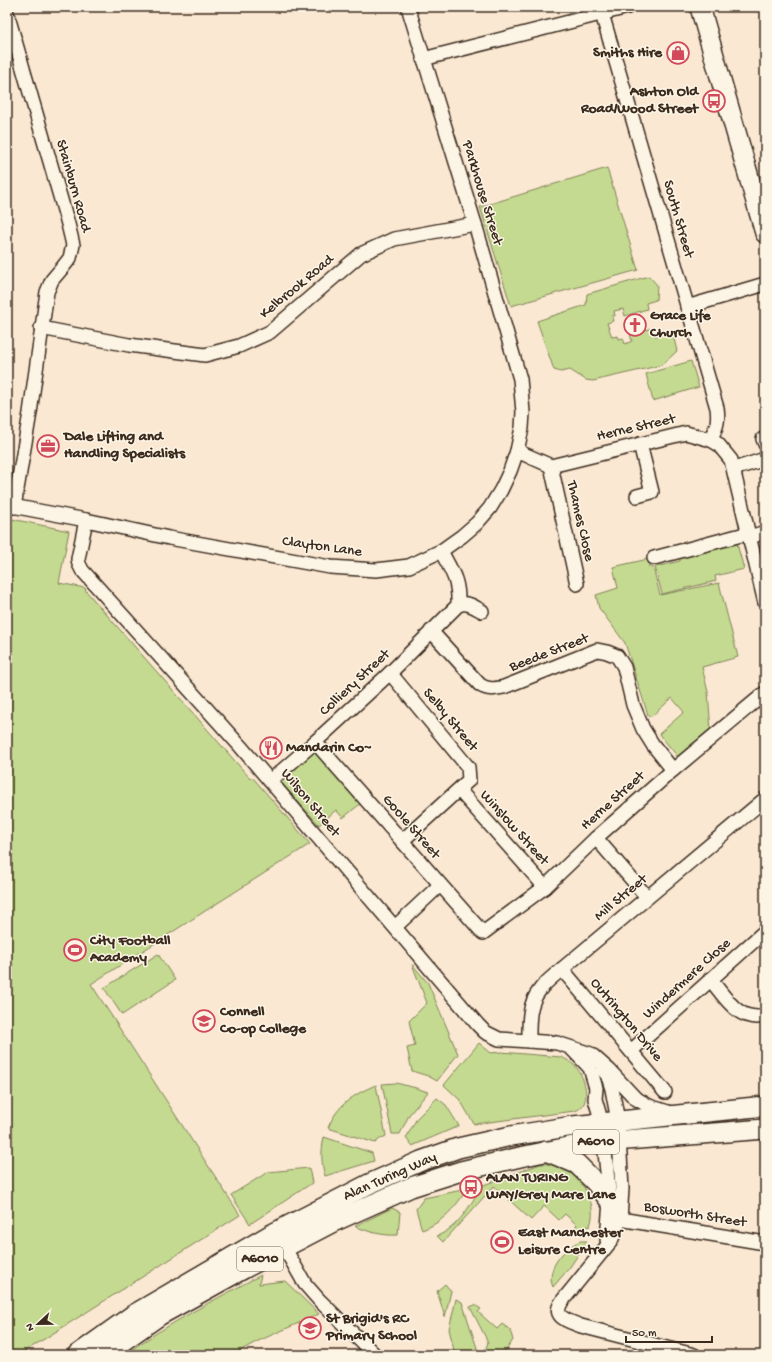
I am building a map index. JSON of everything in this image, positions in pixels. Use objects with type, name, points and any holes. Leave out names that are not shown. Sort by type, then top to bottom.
[{"type":"highway","points":[[700,7],[765,234]]},
{"type":"highway","name":"Alan Turing Way","points":[[103,1355],[160,1315],[245,1268],[367,1206],[411,1187],[461,1171],[546,1151],[588,1143],[611,1132],[677,1115],[765,1106]]},
{"type":"highway","name":"Alan Turing Way","points":[[77,1355],[133,1315],[266,1238],[401,1168],[458,1148],[511,1136],[611,1132],[765,1129]]},
{"type":"highway","points":[[546,1151],[577,1164],[596,1183],[610,1201]]},
{"type":"street","name":"Parkhouse Street","points":[[408,7],[475,224],[522,389]]},
{"type":"street","points":[[423,58],[601,10],[628,7]]},
{"type":"street","name":"South Street","points":[[601,10],[719,418],[711,440]]},
{"type":"street","name":"Stainburn Road","points":[[7,13],[73,245],[70,258],[52,280],[47,292],[30,413],[10,506]]},
{"type":"street","name":"Kelbrook Road","points":[[41,328],[129,345],[205,354],[239,346],[270,332],[361,254],[394,239],[475,224]]},
{"type":"street","points":[[687,307],[765,284]]},
{"type":"street","name":"Clayton Lane","points":[[10,506],[330,568],[376,570],[409,566],[441,551],[462,536],[477,523],[490,508],[510,471],[517,451],[524,412],[522,389]]},
{"type":"street","name":"Herne Street","points":[[551,466],[686,433],[711,440],[718,444],[726,452],[734,469],[765,603]]},
{"type":"street","points":[[637,496],[652,492],[640,444]]},
{"type":"street","points":[[517,451],[551,466]]},
{"type":"street","points":[[734,469],[765,459]]},
{"type":"street","name":"Thames Close","points":[[551,466],[577,584]]},
{"type":"street","name":"Wilson Street","points":[[86,520],[78,559],[82,570],[270,780],[485,1032],[499,1039],[557,1043],[591,1054],[609,1070],[635,1098],[649,1106],[677,1115]]},
{"type":"street","points":[[654,558],[765,532]]},
{"type":"street","points":[[441,551],[456,580],[458,605],[462,603],[471,605],[482,611]]},
{"type":"street","name":"Colliery Street","points":[[270,780],[390,673],[458,605]]},
{"type":"street","name":"Beede Street","points":[[431,632],[485,689],[494,690],[504,688],[598,650],[616,656],[624,666],[633,705],[643,729],[653,745],[673,770]]},
{"type":"street","name":"Selby Street","points":[[390,673],[468,767],[469,780],[402,841]]},
{"type":"street","name":"Herne Street","points":[[483,933],[545,887],[596,838],[673,770],[765,693]]},
{"type":"street","name":"Goole Street","points":[[314,742],[483,933]]},
{"type":"street","name":"Winslow Street","points":[[459,790],[545,887]]},
{"type":"street","name":"Mill Street","points":[[529,1041],[530,1019],[534,998],[539,990],[765,798]]},
{"type":"street","points":[[596,838],[647,897]]},
{"type":"street","points":[[395,927],[440,885]]},
{"type":"street","name":"Windermere Close","points":[[631,1050],[765,931]]},
{"type":"street","name":"Outrington Drive","points":[[562,969],[665,1092]]},
{"type":"street","points":[[710,979],[738,1012],[751,1017],[765,1016]]},
{"type":"street","points":[[571,1048],[590,1068],[596,1088],[595,1099],[611,1132],[622,1189],[620,1219],[611,1241],[562,1300],[558,1310],[560,1316],[581,1326],[646,1349],[694,1355]]},
{"type":"street","points":[[591,1054],[608,1076],[612,1089],[610,1201],[607,1246]]},
{"type":"street","name":"Bosworth Street","points":[[620,1219],[765,1243]]},
{"type":"street","points":[[284,1247],[302,1279],[320,1301],[375,1355]]},
{"type":"green space","points":[[607,168],[638,270],[511,306],[480,207]]},
{"type":"green space","points":[[649,276],[657,285],[656,300],[646,303],[647,309],[625,316],[623,309],[614,311],[615,316],[612,316],[613,321],[607,323],[612,337],[618,336],[619,339],[623,338],[625,344],[632,341],[630,334],[652,328],[655,336],[672,331],[677,351],[662,365],[593,381],[586,380],[570,370],[561,372],[554,370],[537,321],[586,305],[587,294]]},
{"type":"green space","points":[[691,361],[699,387],[653,401],[646,374]]},
{"type":"green space","name":"City Football Academy","points":[[7,518],[69,531],[59,583],[85,588],[86,591],[249,777],[254,779],[310,844],[91,984],[240,1215],[19,1355],[7,1355]]},
{"type":"green space","points":[[737,544],[744,569],[715,576],[716,581],[662,594],[655,567],[680,561],[680,558]]},
{"type":"green space","points":[[648,559],[649,567],[653,567],[660,595],[719,583],[738,657],[702,667],[708,692],[711,731],[679,758],[659,734],[684,712],[672,698],[652,716],[648,715],[625,643],[599,608],[596,595],[618,588],[613,567]]},
{"type":"green space","points":[[314,751],[360,804],[343,818],[336,810],[319,825],[280,781]]},
{"type":"green space","points":[[158,954],[175,980],[122,1015],[104,988]]},
{"type":"green space","points":[[412,964],[428,983],[458,1054],[437,1081],[428,1076],[412,1071],[407,1048],[415,1046],[409,1021],[427,1003]]},
{"type":"green space","points":[[479,1043],[491,1053],[501,1052],[561,1057],[567,1060],[575,1066],[583,1079],[586,1096],[583,1105],[575,1111],[474,1124],[460,1100],[444,1085]]},
{"type":"green space","points":[[396,1083],[428,1092],[409,1115],[400,1134],[392,1134],[382,1084]]},
{"type":"green space","points":[[376,1085],[386,1136],[375,1143],[328,1128],[336,1113],[347,1101],[360,1092]]},
{"type":"green space","points":[[437,1098],[446,1105],[459,1126],[412,1146],[406,1138],[417,1118]]},
{"type":"green space","points":[[324,1137],[372,1153],[374,1161],[325,1176],[322,1157]]},
{"type":"green space","points":[[540,1164],[562,1168],[572,1174],[580,1183],[587,1192],[591,1203],[592,1215],[590,1226],[577,1229],[570,1233],[577,1225],[565,1214],[559,1220],[544,1206],[531,1220],[494,1186],[443,1242],[437,1236],[458,1222],[473,1201],[481,1186]]},
{"type":"green space","points":[[309,1168],[312,1183],[250,1224],[231,1195],[268,1172]]},
{"type":"green space","points":[[467,1189],[448,1214],[436,1223],[422,1230],[416,1209],[424,1198]]},
{"type":"green space","points":[[392,1208],[400,1212],[398,1235],[376,1233],[355,1226]]},
{"type":"green space","points":[[580,1241],[587,1241],[570,1267],[553,1287],[551,1280],[554,1266],[562,1254]]},
{"type":"green space","points":[[261,1275],[259,1284],[285,1281],[319,1314],[256,1342],[232,1355],[124,1355],[208,1303]]},
{"type":"green space","points":[[445,1284],[451,1291],[445,1317],[437,1291]]},
{"type":"green space","points":[[456,1299],[462,1302],[478,1351],[477,1355],[455,1355],[449,1329]]},
{"type":"green space","points":[[475,1305],[481,1309],[478,1312],[497,1329],[502,1324],[510,1330],[513,1340],[503,1355],[484,1355],[488,1342],[470,1307]]},
{"type":"place","name":"Smiths Hire","points":[[678,53]]},
{"type":"place","name":"Ashton Old Road/Wood Street","points":[[714,101]]},
{"type":"place","name":"Grace Life Church","points":[[635,325]]},
{"type":"place","name":"Dale Lifting and Handling Specialists","points":[[48,446]]},
{"type":"place","name":"Mandarin Co~","points":[[271,748]]},
{"type":"place","name":"City Football Academy","points":[[75,950]]},
{"type":"place","name":"Connell Co-op College","points":[[204,1021]]},
{"type":"place","name":"ALAN TURING WAY/Grey Mare Lane","points":[[471,1187]]},
{"type":"place","name":"East Manchester Leisure Centre","points":[[502,1242]]},
{"type":"place","name":"St Brigid's RC Primary School","points":[[310,1328]]}]
